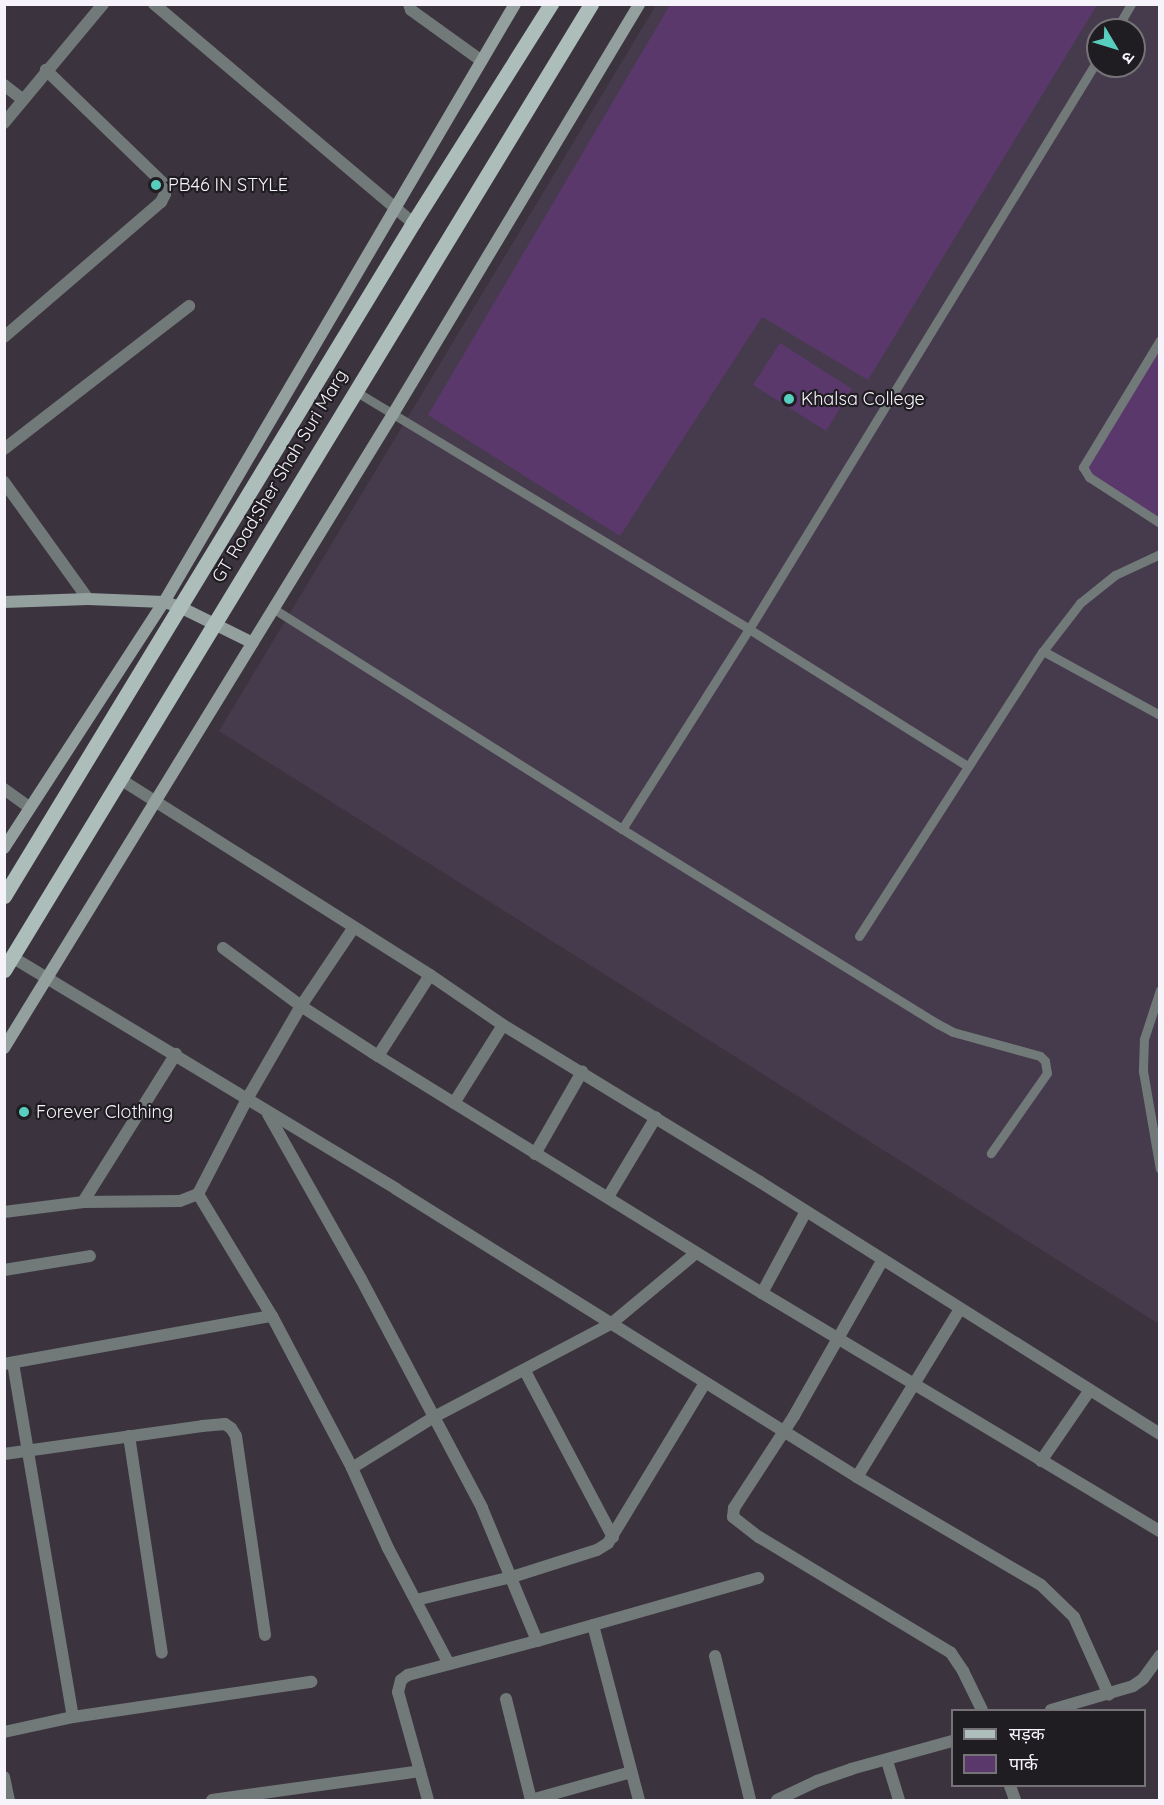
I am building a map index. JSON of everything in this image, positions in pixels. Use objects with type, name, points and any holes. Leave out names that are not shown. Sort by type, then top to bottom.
[{"type":"main road","points":[[4,848],[164,602],[515,4]]},
{"type":"main road","name":"GT Road;Sher Shah Suri Marg","points":[[4,896],[412,223],[551,4]]},
{"type":"main road","name":"GT Road;Sher Shah Suri Marg","points":[[8,963],[591,4]]},
{"type":"main road","points":[[4,1048],[393,414],[639,4]]},
{"type":"main road","points":[[4,602],[88,599],[164,602],[180,607],[253,643]]},
{"type":"street","points":[[4,123],[46,70],[104,4]]},
{"type":"street","points":[[154,4],[252,84],[412,223]]},
{"type":"street","points":[[409,4],[411,10],[482,60]]},
{"type":"street","points":[[4,338],[161,202],[165,194],[163,183],[46,70]]},
{"type":"street","points":[[4,85],[22,100]]},
{"type":"street","points":[[4,448],[189,306]]},
{"type":"street","points":[[4,482],[88,599]]},
{"type":"street","points":[[120,779],[430,975],[503,1025],[656,1118],[882,1262],[1160,1434]]},
{"type":"street","points":[[4,789],[29,807]]},
{"type":"street","points":[[4,1212],[83,1202],[180,1201],[198,1194],[247,1099],[301,1006],[354,927]]},
{"type":"street","points":[[223,948],[301,1006],[535,1154],[1160,1531]]},
{"type":"street","points":[[8,963],[49,978],[176,1054],[857,1477],[1053,1594],[1074,1617],[1109,1695]]},
{"type":"street","points":[[378,1056],[430,975]]},
{"type":"street","points":[[454,1103],[503,1025]]},
{"type":"street","points":[[83,1202],[176,1054]]},
{"type":"street","points":[[535,1154],[582,1072]]},
{"type":"street","points":[[268,1113],[361,1279],[482,1508],[537,1641]]},
{"type":"street","points":[[608,1197],[656,1118]]},
{"type":"street","points":[[198,1194],[272,1316],[352,1468],[388,1548],[449,1664]]},
{"type":"street","points":[[762,1293],[805,1213]]},
{"type":"street","points":[[352,1468],[434,1417],[525,1371],[612,1323],[696,1253]]},
{"type":"street","points":[[4,1269],[90,1256]]},
{"type":"street","points":[[882,1262],[785,1432],[734,1508],[734,1520],[951,1653],[963,1671],[982,1709]]},
{"type":"street","points":[[857,1477],[960,1309]]},
{"type":"street","points":[[73,1717],[27,1451],[9,1364],[272,1316]]},
{"type":"street","points":[[525,1371],[613,1537]]},
{"type":"street","points":[[416,1600],[512,1577],[597,1550],[613,1537],[705,1383]]},
{"type":"street","points":[[1041,1461],[1090,1390]]},
{"type":"street","points":[[4,1454],[225,1424],[234,1431],[265,1635]]},
{"type":"street","points":[[129,1436],[162,1653]]},
{"type":"street","points":[[428,1800],[401,1710],[398,1686],[408,1675],[758,1578]]},
{"type":"street","points":[[593,1625],[639,1800]]},
{"type":"street","points":[[715,1656],[750,1800]]},
{"type":"street","points":[[1055,1709],[1109,1695],[1133,1686],[1143,1679],[1160,1656]]},
{"type":"street","points":[[4,1732],[73,1717],[311,1682]]},
{"type":"street","points":[[506,1699],[531,1800],[632,1772]]},
{"type":"street","points":[[777,1800],[817,1781],[951,1741]]},
{"type":"street","points":[[887,1761],[899,1800]]},
{"type":"street","points":[[212,1800],[420,1771]]},
{"type":"street","points":[[4,1777],[9,1800]]},
{"type":"lane","points":[[1123,18],[1131,4]]},
{"type":"lane","points":[[622,829],[749,629],[1086,78]]},
{"type":"lane","points":[[1160,340],[1083,467],[1089,477],[1160,523]]},
{"type":"lane","points":[[355,391],[749,629],[967,766]]},
{"type":"lane","points":[[859,936],[1043,651],[1080,603],[1115,575],[1160,554]]},
{"type":"lane","points":[[274,609],[622,829],[953,1032],[1040,1056],[1045,1061],[1047,1073],[992,1153]]},
{"type":"lane","points":[[1043,651],[1160,715]]},
{"type":"lane","points":[[1160,990],[1144,1040],[1143,1071],[1160,1169]]},
{"type":"shaded area","name":"Khalsa College","points":[[656,5],[1159,5],[1159,1324],[219,731]]},
{"type":"green space","points":[[670,5],[1097,5],[1089,18],[1086,18],[1086,23],[868,380],[762,317],[620,536],[428,415]]},
{"type":"green space","points":[[780,343],[852,389],[826,431],[753,385]]},
{"type":"green space","points":[[1159,351],[1159,519],[1086,471]]},
{"type":"place","name":"PB46 IN STYLE","points":[[156,185]]},
{"type":"place","name":"Khalsa College","points":[[789,399]]},
{"type":"place","name":"Forever Clothing","points":[[24,1112]]}]
